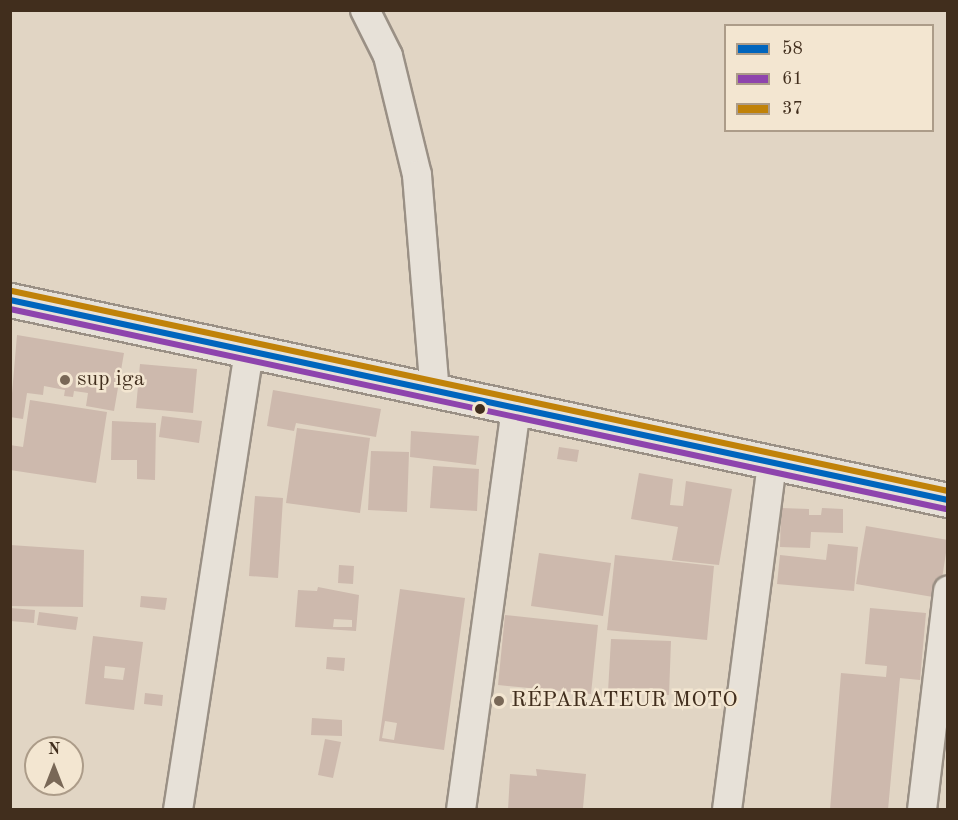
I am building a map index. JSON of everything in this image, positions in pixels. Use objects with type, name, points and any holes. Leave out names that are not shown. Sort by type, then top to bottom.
[{"type":"street","points":[[365,10],[388,56],[417,175],[435,392]]},
{"type":"street","points":[[10,300],[249,354],[948,500]]},
{"type":"street","points":[[178,810],[249,354]]},
{"type":"street","points":[[461,810],[516,409]]},
{"type":"street","points":[[727,810],[772,463]]},
{"type":"street","points":[[922,810],[948,591]]},
{"type":"building","name":"sup iga","points":[[17,335],[124,353],[114,411],[86,406],[88,393],[74,391],[73,397],[64,396],[65,390],[44,386],[43,395],[27,393],[23,419],[10,417]]},
{"type":"building","points":[[140,364],[197,369],[193,413],[136,408]]},
{"type":"building","points":[[273,390],[381,409],[376,437],[296,423],[294,431],[267,426]]},
{"type":"building","points":[[30,400],[107,412],[96,483],[10,470],[10,445],[23,447]]},
{"type":"building","points":[[162,416],[202,421],[199,443],[159,437]]},
{"type":"building","points":[[112,421],[156,423],[155,480],[137,479],[137,460],[111,460]]},
{"type":"building","points":[[297,428],[370,438],[360,513],[286,503]]},
{"type":"building","points":[[411,431],[479,436],[476,465],[410,457]]},
{"type":"building","points":[[559,447],[579,450],[577,462],[557,459]]},
{"type":"building","points":[[371,451],[409,452],[407,512],[368,510]]},
{"type":"building","points":[[433,466],[479,469],[477,511],[430,508]]},
{"type":"building","points":[[639,473],[673,479],[670,505],[683,506],[686,481],[732,489],[719,565],[672,560],[678,527],[631,519]]},
{"type":"building","points":[[255,496],[283,498],[278,578],[249,576]]},
{"type":"building","points":[[781,508],[809,509],[809,515],[821,515],[822,508],[843,509],[843,533],[811,532],[810,548],[780,547]]},
{"type":"building","points":[[866,526],[948,540],[939,598],[856,584]]},
{"type":"building","points":[[828,544],[858,547],[854,591],[777,584],[780,555],[826,560]]},
{"type":"building","points":[[10,545],[84,550],[83,607],[10,606]]},
{"type":"building","points":[[539,553],[611,563],[603,616],[531,606]]},
{"type":"building","points":[[615,555],[714,566],[707,640],[607,630]]},
{"type":"building","points":[[339,565],[354,566],[353,584],[338,583]]},
{"type":"building","points":[[318,587],[359,595],[356,631],[295,627],[298,590],[317,591]],"holes":[[[334,619],[352,620],[352,627],[333,627]]]},
{"type":"building","points":[[400,589],[465,598],[444,750],[379,741]],"holes":[[[385,721],[397,723],[394,740],[382,738]]]},
{"type":"building","points":[[141,596],[167,598],[165,610],[140,607]]},
{"type":"building","points":[[10,608],[35,610],[34,623],[10,621]]},
{"type":"building","points":[[870,608],[926,613],[920,680],[900,678],[888,810],[830,810],[841,673],[886,677],[887,666],[865,664]]},
{"type":"building","points":[[39,612],[78,617],[76,630],[37,625]]},
{"type":"building","points":[[505,615],[598,625],[591,694],[498,685]]},
{"type":"building","points":[[93,636],[143,642],[134,710],[85,704]],"holes":[[[105,666],[125,668],[123,680],[104,678]]]},
{"type":"building","points":[[611,639],[671,641],[669,695],[608,692]]},
{"type":"building","points":[[327,657],[345,658],[344,671],[326,669]]},
{"type":"building","points":[[145,693],[163,695],[162,706],[144,704]]},
{"type":"building","points":[[312,718],[342,720],[342,736],[311,735]]},
{"type":"building","points":[[325,739],[341,742],[333,778],[318,775]]},
{"type":"building","points":[[536,769],[586,774],[583,808],[508,810],[510,774],[537,776]]},
{"type":"transit line","name":"37","points":[[12,291],[948,491]]},
{"type":"transit line","name":"58","points":[[10,300],[948,500]]},
{"type":"transit line","name":"61","points":[[10,309],[946,509]]},
{"type":"place","name":"sup iga","points":[[65,380]]},
{"type":"place","name":"RÉPARATEUR MOTO","points":[[499,701]]}]
